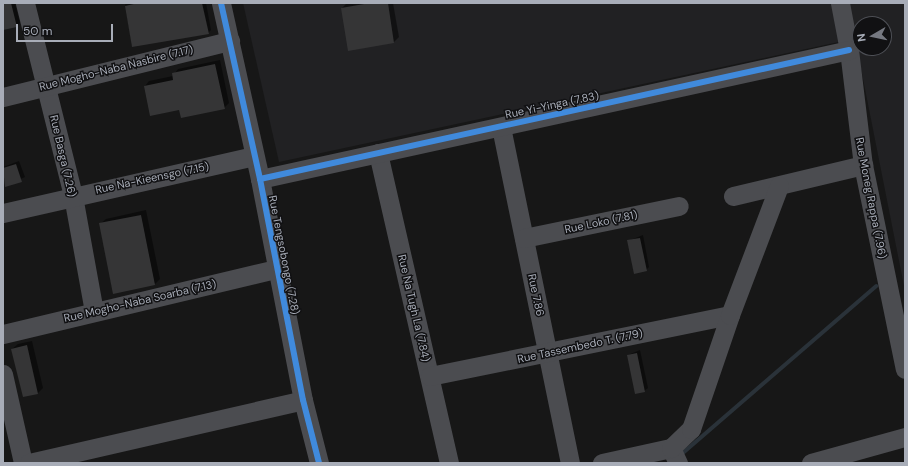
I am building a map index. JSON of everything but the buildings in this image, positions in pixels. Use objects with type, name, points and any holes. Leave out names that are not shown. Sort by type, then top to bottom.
[{"type":"street","name":"Rue Basga (7.26)","points":[[25,3],[73,196],[94,311]]},
{"type":"street","name":"Rue Tengsobongo (7.28)","points":[[221,3],[260,179],[276,269],[303,400],[318,463]]},
{"type":"street","name":"Rue Moneg Rappa (7.96)","points":[[840,3],[849,50],[863,165],[905,369]]},
{"type":"street","name":"Rue Mogho-Naba Nasbire (7.17)","points":[[3,96],[230,41]]},
{"type":"street","name":"Rue Yi-Yinga (7.83)","points":[[260,179],[849,50]]},
{"type":"street","name":"Rue 7.86","points":[[501,127],[570,463]]},
{"type":"street","name":"Rue Na Tugh La (7.84)","points":[[378,153],[449,463]]},
{"type":"street","name":"Rue Na-Kieensgo (7.15)","points":[[3,213],[254,156]]},
{"type":"street","points":[[733,196],[863,165]]},
{"type":"street","points":[[602,463],[675,456],[691,429],[730,315],[779,186]]},
{"type":"street","name":"Rue Loko (7.81)","points":[[524,238],[679,206]]},
{"type":"street","name":"Rue Mogho-Naba Soarba (7.13)","points":[[3,334],[94,311],[276,269]]},
{"type":"street","name":"Rue Tassembedo T. (7.79)","points":[[430,376],[730,315]]},
{"type":"street","points":[[3,374],[24,463]]},
{"type":"street","points":[[29,463],[303,400]]},
{"type":"street","points":[[811,463],[905,437]]},
{"type":"shaded area","points":[[243,3],[840,3],[848,40],[279,162]]},
{"type":"shaded area","points":[[848,3],[905,3],[905,291],[858,56],[892,56],[892,16],[852,16],[852,23]]},
{"type":"waterway","points":[[684,452],[876,286]]},
{"type":"cycle path","points":[[221,3],[260,179],[303,400],[319,463]]},
{"type":"cycle path","points":[[260,179],[849,50]]}]
